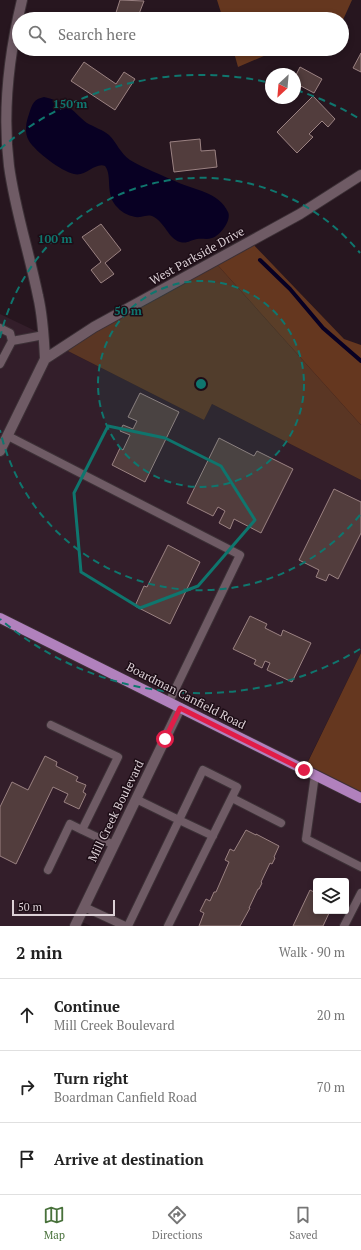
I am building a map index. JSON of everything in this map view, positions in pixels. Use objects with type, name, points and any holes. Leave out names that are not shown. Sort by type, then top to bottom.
[{"type":"main road","name":"Boardman Canfield Road","points":[[0,618],[361,798]]},
{"type":"street","points":[[19,12],[22,0]]},
{"type":"street","points":[[0,451],[45,359],[44,336],[38,297],[9,164],[6,132],[6,99],[12,51]]},
{"type":"street","name":"West Parkside Drive","points":[[45,359],[94,327],[300,214],[361,175]]},
{"type":"street","name":"Mill Creek Boulevard","points":[[74,926],[180,708]]},
{"type":"lane","points":[[0,328],[10,332],[12,340],[0,364]]},
{"type":"lane","points":[[12,340],[44,336]]},
{"type":"lane","points":[[8,436],[240,555],[169,702]]},
{"type":"lane","points":[[51,725],[118,757],[82,830]]},
{"type":"lane","points":[[84,907],[126,926],[179,820],[202,770],[237,787],[168,926]]},
{"type":"lane","points":[[315,775],[306,839],[361,867]]},
{"type":"lane","points":[[232,798],[282,823]]},
{"type":"lane","points":[[136,799],[213,836]]},
{"type":"lane","points":[[48,870],[70,824],[114,845]]},
{"type":"lane","points":[[344,926],[361,892]]},
{"type":"highlighted area","points":[[108,426],[165,438],[221,466],[255,520],[198,586],[140,608],[81,572],[74,493]]},
{"type":"shaded area","points":[[217,0],[352,0],[347,12],[221,12]]},
{"type":"shaded area","points":[[235,56],[264,56],[238,67]]},
{"type":"shaded area","points":[[44,97],[64,104],[87,123],[107,133],[130,160],[177,182],[206,192],[219,200],[224,205],[229,215],[227,223],[222,231],[212,238],[197,239],[185,243],[180,242],[172,237],[154,217],[149,215],[134,217],[120,210],[111,197],[108,175],[105,166],[101,165],[82,173],[74,174],[62,169],[49,160],[32,145],[27,138],[26,131],[27,120],[32,105],[38,99]]},
{"type":"shaded area","points":[[250,241],[344,339],[361,345],[361,425],[214,261]]},
{"type":"shaded area","points":[[214,261],[361,425],[361,480],[212,404],[204,420],[62,348]]},
{"type":"shaded area","points":[[0,314],[44,335],[45,359],[62,348],[204,420],[212,404],[361,480],[361,653],[304,769],[361,798],[361,926],[91,926],[78,920],[75,926],[0,926]]},
{"type":"shaded area","points":[[361,653],[361,798],[304,770]]},
{"type":"building","points":[[120,0],[144,1],[140,12],[116,12]]},
{"type":"building","points":[[361,53],[361,72],[353,68]]},
{"type":"building","points":[[84,62],[116,84],[124,72],[135,79],[115,110],[71,81]]},
{"type":"building","points":[[300,67],[322,79],[314,93],[301,86],[301,68]]},
{"type":"building","points":[[313,96],[335,119],[328,127],[322,121],[309,134],[313,137],[297,153],[277,132]]},
{"type":"building","points":[[200,139],[201,151],[215,150],[217,167],[174,172],[170,142]]},
{"type":"building","points":[[101,224],[121,250],[105,263],[114,274],[101,283],[91,270],[101,262],[82,237]]},
{"type":"building","points":[[140,393],[179,412],[145,482],[112,465],[120,448],[123,450],[130,435],[120,431],[123,425],[133,429],[137,421],[128,417]]},
{"type":"building","points":[[219,438],[254,456],[257,451],[293,469],[261,533],[234,519],[230,529],[219,523],[225,511],[218,507],[213,516],[187,503]]},
{"type":"building","points":[[334,489],[361,502],[361,533],[338,579],[329,574],[326,581],[316,577],[319,570],[299,560]]},
{"type":"building","points":[[168,545],[200,562],[170,624],[135,606],[144,586],[147,587]]},
{"type":"building","points":[[250,616],[267,624],[265,628],[281,636],[283,630],[311,643],[292,682],[267,670],[270,663],[265,661],[262,668],[254,664],[256,660],[233,649]]},
{"type":"building","points":[[45,756],[57,762],[56,766],[78,777],[76,781],[86,785],[83,792],[86,794],[79,809],[64,802],[68,794],[53,787],[16,864],[0,856],[0,807],[12,782],[28,790]]},
{"type":"building","points":[[246,830],[279,846],[274,857],[275,858],[272,864],[270,863],[261,882],[262,883],[240,926],[199,926],[204,913],[200,911],[206,899],[210,901],[214,892],[216,892],[229,862],[225,860],[230,849],[234,851]]},
{"type":"building","points":[[310,890],[313,892],[313,914],[329,914],[323,926],[293,926]]},
{"type":"waterway","points":[[260,260],[290,289],[323,328],[361,361]]},
{"type":"route","points":[[165,739],[180,708],[304,770]]}]
